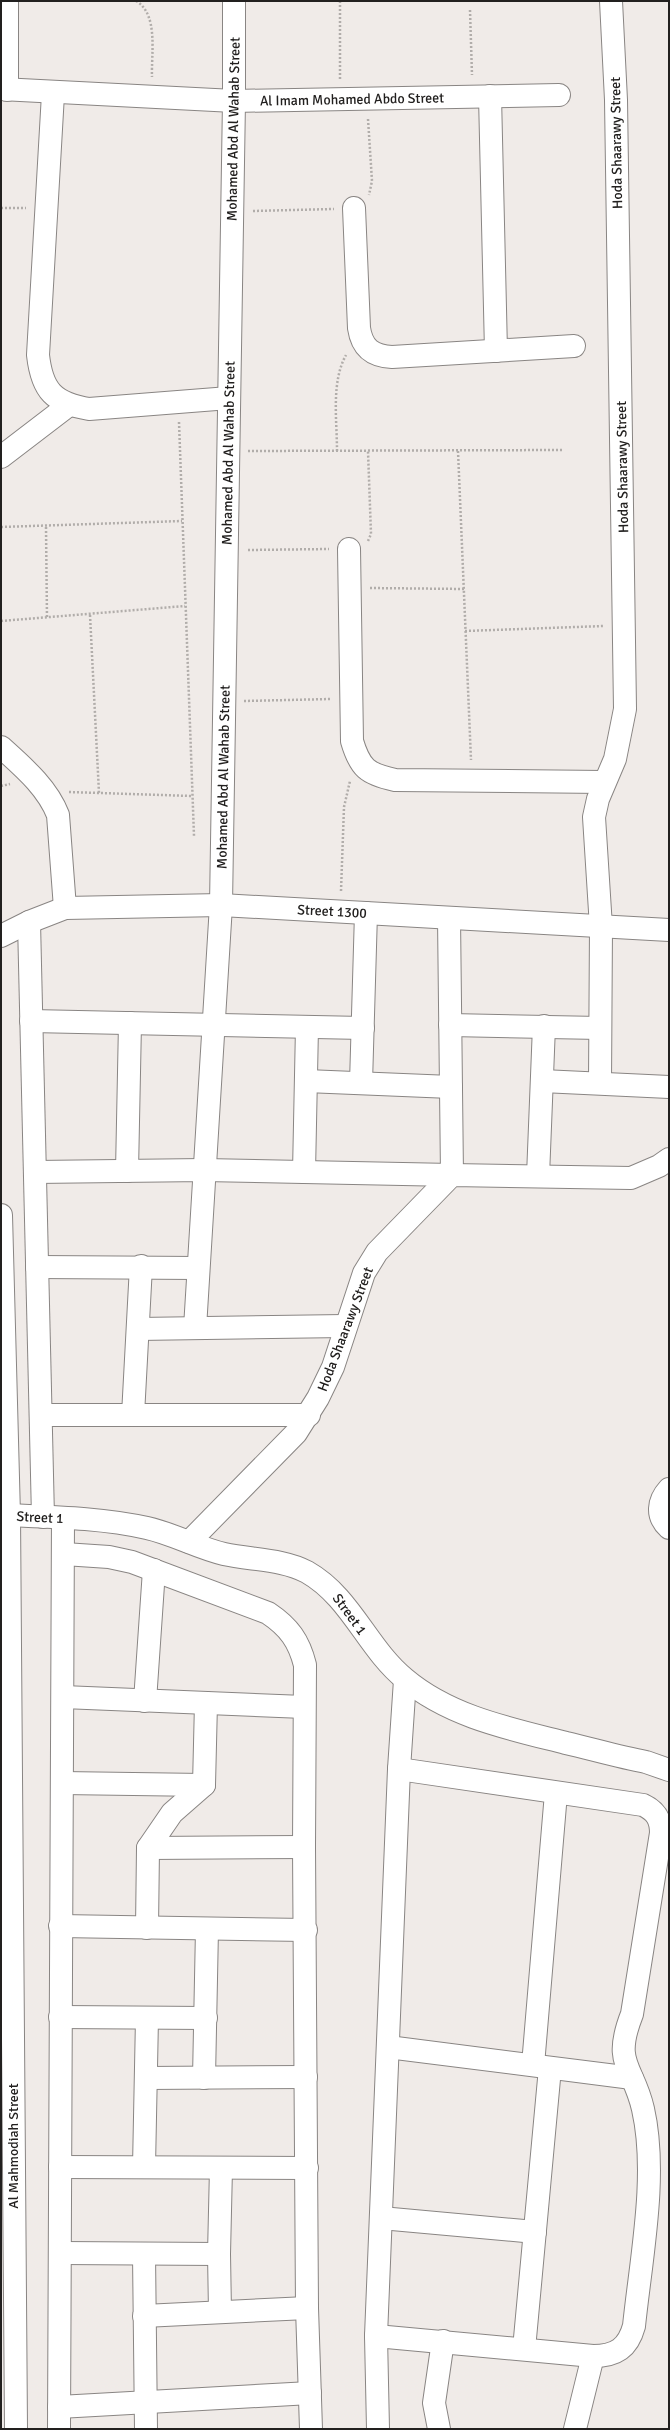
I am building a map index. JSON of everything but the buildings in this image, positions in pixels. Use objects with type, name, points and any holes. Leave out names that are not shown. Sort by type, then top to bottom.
[{"type":"street","points":[[4,90],[7,1]]},
{"type":"street","name":"Mohamed Abd Al Wahab Street","points":[[195,1328],[221,905],[234,101],[234,1]]},
{"type":"street","name":"Hoda Shaarawy Street","points":[[600,1083],[601,928],[594,817],[604,782],[614,759],[625,709],[616,100],[611,1]]},
{"type":"street","name":"Al Imam Mohamed Abdo Street","points":[[4,90],[53,94],[234,101],[559,95]]},
{"type":"street","points":[[53,94],[38,355],[40,376],[51,393],[69,405],[89,409],[228,398]]},
{"type":"street","points":[[481,96],[496,351]]},
{"type":"street","points":[[354,208],[358,328],[361,341],[368,350],[379,356],[574,346]]},
{"type":"street","points":[[1,458],[69,405]]},
{"type":"street","points":[[349,549],[352,740],[358,761],[374,776],[395,780],[604,782]]},
{"type":"street","points":[[1,747],[45,791],[53,802],[58,815],[65,908]]},
{"type":"street","name":"Street 1300","points":[[1,936],[28,922],[65,908],[221,905],[601,928],[669,930]]},
{"type":"street","points":[[362,1083],[366,913]]},
{"type":"street","points":[[449,918],[452,1175]]},
{"type":"street","points":[[28,922],[41,1415],[53,1517],[64,1554],[60,1926],[61,2253],[59,2429]]},
{"type":"street","points":[[31,1021],[363,1028]]},
{"type":"street","points":[[127,1171],[130,1023]]},
{"type":"street","points":[[450,1025],[600,1028]]},
{"type":"street","points":[[538,1176],[544,1026]]},
{"type":"street","points":[[304,1172],[307,1027]]},
{"type":"street","points":[[306,1080],[451,1087]]},
{"type":"street","points":[[542,1081],[669,1086]]},
{"type":"street","points":[[35,1172],[204,1170],[631,1178],[660,1166],[669,1159]]},
{"type":"street","name":"Hoda Shaarawy Street","points":[[189,1542],[296,1432],[309,1415],[332,1367],[364,1273],[377,1252],[452,1175]]},
{"type":"street","name":"Al Mahmodiah Street","points":[[1,1215],[9,1515],[6,1721],[11,2427]]},
{"type":"street","points":[[37,1267],[141,1266],[198,1268]]},
{"type":"street","points":[[133,1415],[141,1266]]},
{"type":"street","points":[[138,1329],[345,1326]]},
{"type":"street","points":[[41,1415],[309,1415]]},
{"type":"street","points":[[669,1489],[659,1504],[660,1514],[669,1528]]},
{"type":"street","name":"Street 1","points":[[9,1515],[53,1517],[127,1524],[169,1534],[217,1553],[247,1560],[277,1562],[306,1571],[331,1588],[384,1659],[405,1680],[435,1698],[498,1726],[646,1762],[669,1770]]},
{"type":"street","points":[[64,1554],[109,1557],[154,1570],[268,1613],[282,1622],[293,1634],[301,1649],[305,1665],[304,1847],[306,1930],[307,2308],[311,2429]]},
{"type":"street","points":[[145,1701],[154,1570]]},
{"type":"street","points":[[378,2429],[376,2336],[399,1769],[405,1680]]},
{"type":"street","points":[[63,1697],[304,1707]]},
{"type":"street","points":[[148,1928],[148,1848],[172,1813],[204,1785],[206,1703]]},
{"type":"street","points":[[376,2336],[593,2356],[612,2354],[621,2350],[630,2339],[634,2326],[650,2166],[647,2129],[643,2106],[626,2065],[623,2050],[624,2035],[632,2014],[661,1824],[651,1809],[643,1806],[399,1769]]},
{"type":"street","points":[[62,1783],[204,1785]]},
{"type":"street","points":[[524,2349],[535,2232],[556,1792]]},
{"type":"street","points":[[148,1848],[304,1847]]},
{"type":"street","points":[[60,1926],[306,1930]]},
{"type":"street","points":[[204,2078],[208,1929]]},
{"type":"street","points":[[60,2017],[206,2018]]},
{"type":"street","points":[[144,2167],[147,2018]]},
{"type":"street","points":[[388,2046],[632,2078]]},
{"type":"street","points":[[146,2078],[306,2077]]},
{"type":"street","points":[[60,2167],[307,2168]]},
{"type":"street","points":[[220,2312],[219,2254],[221,2168]]},
{"type":"street","points":[[381,2218],[535,2232]]},
{"type":"street","points":[[61,2253],[219,2254]]},
{"type":"street","points":[[144,2254],[146,2429]]},
{"type":"street","points":[[144,2316],[307,2308]]},
{"type":"street","points":[[439,2429],[434,2402],[443,2341]]},
{"type":"street","points":[[574,2429],[593,2356]]},
{"type":"street","points":[[59,2407],[310,2393]]},
{"type":"path","points":[[136,1],[143,4],[149,14],[151,24],[152,98]]},
{"type":"path","points":[[340,1],[340,99]]},
{"type":"path","points":[[470,10],[481,96]]},
{"type":"path","points":[[232,212],[354,208],[364,202],[371,192],[367,99]]},
{"type":"path","points":[[337,451],[337,382],[340,366],[348,351],[361,341]]},
{"type":"path","points":[[178,402],[194,836]]},
{"type":"path","points":[[228,451],[564,450]]},
{"type":"path","points":[[226,550],[349,549],[363,546],[370,534],[368,451]]},
{"type":"path","points":[[458,451],[471,781]]},
{"type":"path","points":[[1,527],[46,527],[182,521]]},
{"type":"path","points":[[46,527],[47,619]]},
{"type":"path","points":[[350,588],[464,589]]},
{"type":"path","points":[[1,621],[47,619],[186,606]]},
{"type":"path","points":[[90,615],[99,793]]},
{"type":"path","points":[[465,631],[624,625]]},
{"type":"path","points":[[224,701],[351,698]]},
{"type":"path","points":[[341,912],[344,807],[350,781],[358,761]]},
{"type":"path","points":[[45,791],[192,796]]}]
